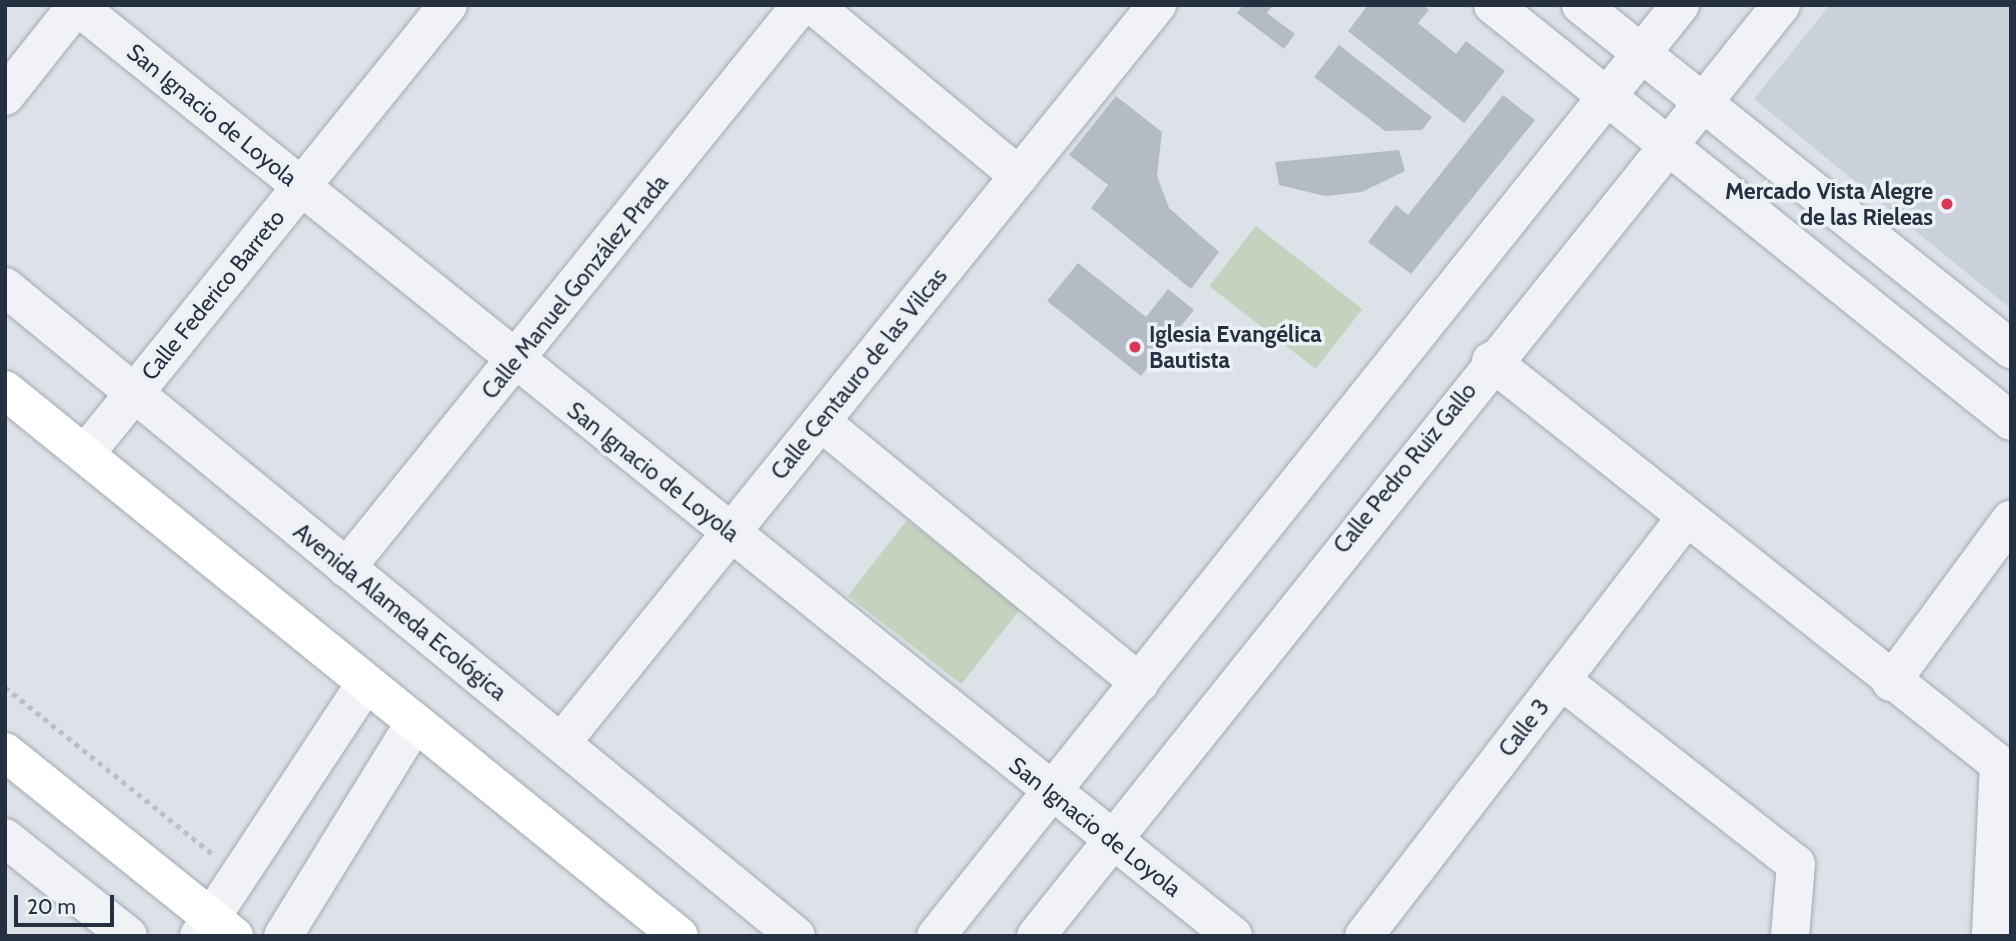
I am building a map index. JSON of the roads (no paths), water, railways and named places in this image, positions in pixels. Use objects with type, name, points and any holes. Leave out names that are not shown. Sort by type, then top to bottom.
[{"type":"main road","points":[[5,390],[678,936]]},
{"type":"main road","points":[[5,751],[214,929]]},
{"type":"street","name":"San Ignacio de Loyola","points":[[76,5],[514,363],[1233,936]]},
{"type":"street","points":[[5,96],[76,5]]},
{"type":"street","name":"Calle Federico Barreto","points":[[85,454],[448,5]]},
{"type":"street","name":"Calle Manuel González Prada","points":[[346,568],[802,5]]},
{"type":"street","points":[[813,5],[1019,176]]},
{"type":"street","name":"Calle Centauro de las Vilcas","points":[[561,743],[1157,5]]},
{"type":"street","points":[[1493,5],[2011,421]]},
{"type":"street","points":[[1581,5],[2011,349]]},
{"type":"street","points":[[936,936],[1679,5]]},
{"type":"street","name":"Calle Pedro Ruiz Gallo","points":[[1036,936],[1110,839],[1491,361],[1781,5]]},
{"type":"street","name":"Avenida Alameda Ecológica","points":[[5,287],[796,936]]},
{"type":"street","points":[[1491,361],[1684,520],[1998,764],[1991,936]]},
{"type":"street","points":[[821,422],[1140,683]]},
{"type":"street","points":[[1891,682],[2011,519]]},
{"type":"street","name":"Calle 3","points":[[1364,936],[1684,520]]},
{"type":"street","points":[[1560,680],[1796,864],[1790,936]]},
{"type":"street","points":[[214,929],[238,875],[366,683]]},
{"type":"street","points":[[283,936],[415,722]]},
{"type":"street","points":[[5,838],[128,936]]},
{"type":"place","name":"Mercado Vista Alegre de las Rieleas","points":[[1947,204]]},
{"type":"place","name":"Iglesia Evangélica Bautista","points":[[1135,347]]}]
